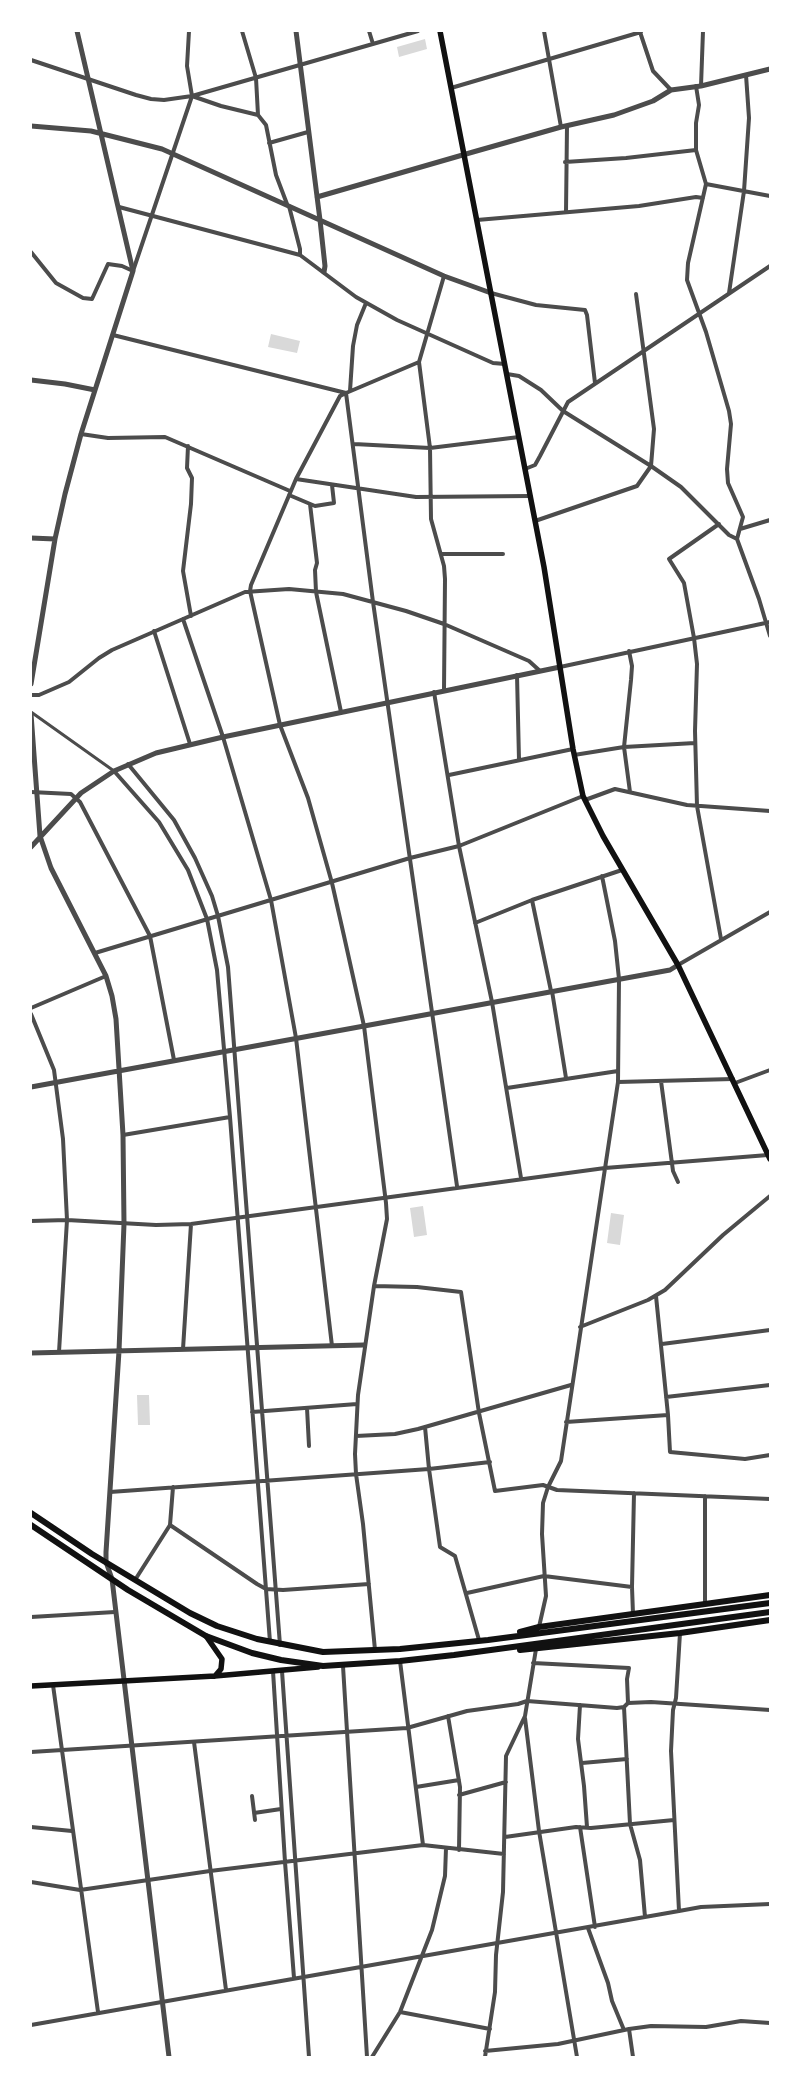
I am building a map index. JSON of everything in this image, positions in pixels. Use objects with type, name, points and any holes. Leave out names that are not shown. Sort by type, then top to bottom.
[{"type":"main road","points":[[440,31],[519,437],[560,667],[573,752],[584,798],[622,870],[678,965],[769,1157]]},
{"type":"main road","points":[[31,1513],[190,1614],[241,1634],[280,1645],[323,1652],[375,1650],[488,1640],[770,1603]]},
{"type":"main road","points":[[31,1525],[112,1579],[206,1636],[252,1653],[323,1666]]},
{"type":"main road","points":[[488,1640],[540,1627],[770,1595]]},
{"type":"main road","points":[[31,1686],[215,1676],[400,1661],[770,1612]]},
{"type":"main road","points":[[454,1655],[482,1655],[680,1633],[770,1620]]},
{"type":"main road","points":[[206,1636],[222,1659],[222,1669],[215,1676]]},
{"type":"street","points":[[77,31],[134,271]]},
{"type":"street","points":[[31,684],[55,539],[81,434],[192,96],[187,66],[189,31]]},
{"type":"street","points":[[242,31],[256,78],[258,115],[266,125],[276,175],[288,205],[300,255]]},
{"type":"street","points":[[296,31],[320,220],[324,272]]},
{"type":"street","points":[[369,31],[373,44]]},
{"type":"street","points":[[31,60],[151,99],[164,100],[192,96],[418,31]]},
{"type":"street","points":[[544,31],[564,127],[566,212]]},
{"type":"street","points":[[703,31],[699,105],[696,123],[696,150],[706,184],[686,271],[690,293],[706,332],[729,411],[731,424],[727,469],[728,483],[743,517],[737,540]]},
{"type":"street","points":[[451,88],[640,32],[653,71],[671,90]]},
{"type":"street","points":[[317,197],[464,154],[564,127],[614,116],[653,101],[671,90],[699,86],[770,69]]},
{"type":"street","points":[[729,293],[744,191],[749,118],[746,75]]},
{"type":"street","points":[[192,96],[221,106],[258,115]]},
{"type":"street","points":[[31,126],[101,133],[173,154],[444,276],[491,293],[536,305],[585,310],[595,383]]},
{"type":"street","points":[[270,143],[308,132]]},
{"type":"street","points":[[566,162],[626,158],[696,150]]},
{"type":"street","points":[[706,184],[770,196]]},
{"type":"street","points":[[476,220],[639,206],[696,197],[703,198]]},
{"type":"street","points":[[119,207],[300,255],[366,303],[426,335],[493,363],[505,364]]},
{"type":"street","points":[[31,252],[56,283],[83,298],[92,299],[108,264],[122,266],[134,271]]},
{"type":"street","points":[[525,469],[534,465],[540,456],[568,402],[770,266]]},
{"type":"street","points":[[444,276],[419,362],[430,448],[431,519],[441,554],[445,579],[444,690]]},
{"type":"street","points":[[534,521],[637,486],[651,466],[654,428],[636,294]]},
{"type":"street","points":[[366,303],[357,325],[348,392],[373,602],[457,1186]]},
{"type":"street","points":[[113,336],[348,392]]},
{"type":"street","points":[[375,1650],[363,1524],[356,1474],[356,1436],[357,1404],[364,1345],[388,1219],[364,1026],[332,882],[308,798],[280,725],[250,590],[289,493],[340,396],[419,362]]},
{"type":"street","points":[[507,374],[519,376],[541,390],[562,411],[651,466],[681,487],[737,540],[768,622],[770,636]]},
{"type":"street","points":[[31,380],[95,390]]},
{"type":"street","points":[[81,434],[108,438],[165,437],[315,506],[334,503],[332,485]]},
{"type":"street","points":[[354,444],[430,448],[519,437]]},
{"type":"street","points":[[188,446],[187,468],[192,478],[191,504],[183,571],[191,616]]},
{"type":"street","points":[[296,479],[431,498],[530,496]]},
{"type":"street","points":[[310,504],[317,564],[315,570],[316,592],[341,712]]},
{"type":"street","points":[[740,529],[770,520]]},
{"type":"street","points":[[719,524],[669,559],[684,583],[694,638],[697,664],[695,743],[697,806],[721,939]]},
{"type":"street","points":[[31,538],[55,539]]},
{"type":"street","points":[[441,554],[503,554]]},
{"type":"street","points":[[31,695],[39,695],[70,682],[98,658],[112,650],[250,590],[289,588],[343,594],[444,624],[529,661],[540,671]]},
{"type":"street","points":[[183,619],[223,737],[271,900],[296,1038],[332,1346]]},
{"type":"street","points":[[31,847],[76,797],[114,771],[156,753],[190,744],[768,622]]},
{"type":"street","points":[[154,631],[190,744]]},
{"type":"street","points":[[629,651],[632,666],[624,747],[630,792]]},
{"type":"street","points":[[516,676],[519,760]]},
{"type":"street","points":[[434,692],[459,846],[492,1002],[521,1178]]},
{"type":"street","points":[[31,713],[114,771],[160,822],[194,883],[207,919],[217,970],[225,1051],[270,1642]]},
{"type":"street","points":[[31,713],[34,792],[40,836],[51,868],[106,976],[116,1019],[123,1135],[124,1224],[119,1351],[106,1562],[112,1579],[169,2057]]},
{"type":"street","points":[[448,775],[519,760],[573,752],[695,743]]},
{"type":"street","points":[[128,764],[174,820],[195,858],[212,896],[228,967],[236,1049],[280,1645]]},
{"type":"street","points":[[95,953],[410,858],[459,846],[584,798],[615,789],[697,806],[770,811]]},
{"type":"street","points":[[34,792],[71,794],[76,797],[150,936],[174,1060]]},
{"type":"street","points":[[476,923],[532,900],[622,870]]},
{"type":"street","points":[[540,1627],[546,1596],[542,1534],[544,1503],[548,1487],[561,1461],[618,1082],[619,978],[615,941],[602,876]]},
{"type":"street","points":[[532,900],[552,991],[566,1078]]},
{"type":"street","points":[[31,1087],[670,970],[770,912]]},
{"type":"street","points":[[31,1008],[106,976]]},
{"type":"street","points":[[31,1014],[54,1070],[62,1139],[67,1220],[59,1352]]},
{"type":"street","points":[[507,1088],[618,1070]]},
{"type":"street","points":[[618,1082],[734,1081],[770,1070]]},
{"type":"street","points":[[662,1081],[673,1171],[678,1182]]},
{"type":"street","points":[[123,1135],[230,1117]]},
{"type":"street","points":[[31,1221],[67,1220],[124,1224],[191,1224],[457,1186],[605,1168],[672,1162],[769,1157]]},
{"type":"street","points":[[580,1327],[656,1296],[665,1290],[723,1235],[770,1196]]},
{"type":"street","points":[[183,1349],[191,1224]]},
{"type":"street","points":[[374,1286],[461,1292],[479,1413],[495,1491],[543,1485],[557,1490],[770,1499]]},
{"type":"street","points":[[656,1296],[662,1344],[670,1452],[745,1459],[770,1455]]},
{"type":"street","points":[[662,1344],[770,1330]]},
{"type":"street","points":[[31,1353],[364,1345]]},
{"type":"street","points":[[666,1397],[770,1385]]},
{"type":"street","points":[[356,1436],[395,1434],[479,1413],[571,1386]]},
{"type":"street","points":[[252,1412],[357,1404]]},
{"type":"street","points":[[306,1408],[310,1446]]},
{"type":"street","points":[[566,1422],[668,1415]]},
{"type":"street","points":[[425,1427],[440,1547],[456,1556],[480,1640]]},
{"type":"street","points":[[110,1492],[429,1469],[490,1462]]},
{"type":"street","points":[[135,1580],[170,1525],[173,1487]]},
{"type":"street","points":[[633,1614],[634,1493]]},
{"type":"street","points":[[705,1496],[705,1603]]},
{"type":"street","points":[[170,1525],[266,1589],[369,1584]]},
{"type":"street","points":[[467,1593],[544,1576],[632,1586]]},
{"type":"street","points":[[31,1617],[115,1612]]},
{"type":"street","points":[[679,1911],[671,1750],[680,1633]]},
{"type":"street","points":[[536,1649],[525,1716],[540,1831],[577,2057]]},
{"type":"street","points":[[400,1661],[423,1845]]},
{"type":"street","points":[[533,1664],[629,1668],[627,1680],[628,1703]]},
{"type":"street","points":[[343,1666],[367,2057]]},
{"type":"street","points":[[282,1671],[310,2057]]},
{"type":"street","points":[[273,1672],[284,1862],[294,1978]]},
{"type":"street","points":[[53,1685],[98,2012]]},
{"type":"street","points":[[31,1752],[408,1728],[467,1711],[527,1701],[617,1708],[624,1707],[628,1703],[674,1703],[770,1710]]},
{"type":"street","points":[[580,1705],[579,1760],[582,1764],[587,1827]]},
{"type":"street","points":[[624,1707],[630,1824],[640,1860],[645,1917]]},
{"type":"street","points":[[448,1716],[459,1780],[459,1850]]},
{"type":"street","points":[[485,2057],[495,1992],[503,1892],[506,1756],[525,1716]]},
{"type":"street","points":[[194,1742],[226,1990]]},
{"type":"street","points":[[582,1764],[627,1759]]},
{"type":"street","points":[[416,1786],[459,1780]]},
{"type":"street","points":[[459,1795],[506,1782]]},
{"type":"street","points":[[252,1796],[256,1820]]},
{"type":"street","points":[[254,1813],[281,1809]]},
{"type":"street","points":[[505,1837],[540,1831],[674,1820]]},
{"type":"street","points":[[31,1827],[72,1830]]},
{"type":"street","points":[[580,1827],[595,1927]]},
{"type":"street","points":[[31,1882],[80,1890],[210,1871],[423,1845],[504,1854]]},
{"type":"street","points":[[372,2057],[400,2012],[423,1957],[446,1876],[446,1848]]},
{"type":"street","points":[[31,2024],[702,1907],[770,1904]]},
{"type":"street","points":[[588,1928],[608,1983],[612,2001],[626,2029],[633,2057]]},
{"type":"street","points":[[400,2012],[490,2028]]},
{"type":"street","points":[[485,2051],[558,2044],[626,2029],[651,2026],[706,2027],[741,2021],[770,2023]]},
{"type":"shaded area","points":[[425,39],[427,49],[399,57],[397,47]]},
{"type":"shaded area","points":[[271,334],[300,341],[297,353],[268,347]]},
{"type":"shaded area","points":[[423,1206],[427,1235],[414,1237],[410,1208]]},
{"type":"shaded area","points":[[611,1213],[624,1215],[620,1245],[607,1243]]},
{"type":"shaded area","points":[[137,1395],[149,1395],[150,1425],[138,1425]]}]
